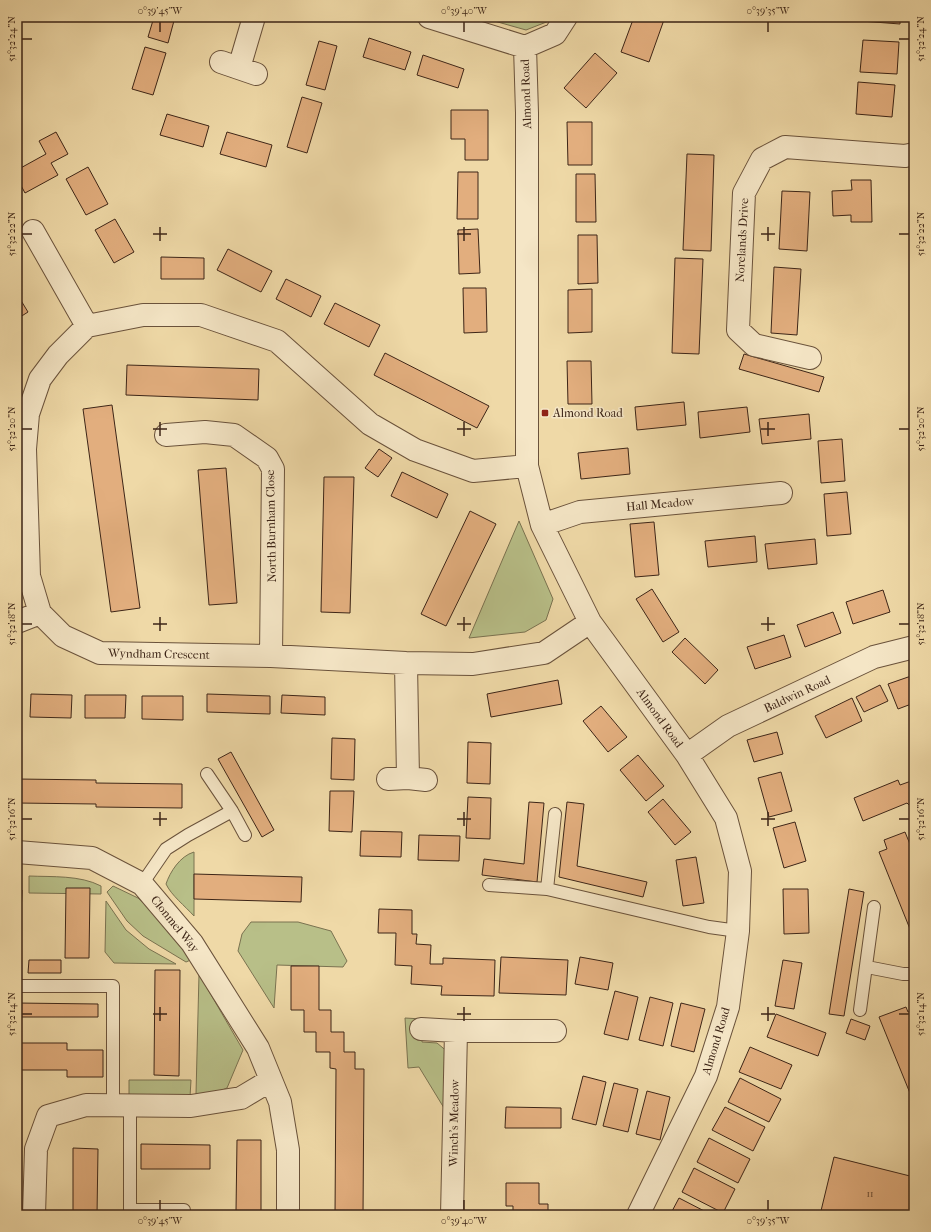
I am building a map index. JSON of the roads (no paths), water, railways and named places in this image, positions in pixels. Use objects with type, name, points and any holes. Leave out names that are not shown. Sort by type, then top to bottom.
[{"type":"street","points":[[239,68],[254,17]]},
{"type":"street","points":[[429,17],[525,47],[555,34],[566,17]]},
{"type":"street","name":"Almond Road","points":[[525,47],[528,113],[527,466],[542,525],[590,622],[688,755],[726,818],[740,871],[738,931],[728,1007],[706,1076],[638,1215]]},
{"type":"street","name":"Norelands Drive","points":[[810,358],[754,345],[738,330],[744,193],[762,159],[785,147],[906,156],[914,154]]},
{"type":"street","points":[[33,231],[87,326]]},
{"type":"street","points":[[17,622],[40,614],[29,576],[25,448],[28,414],[40,379],[58,355],[87,326],[143,315],[201,315],[277,341],[370,424],[415,450],[473,471],[527,466]]},
{"type":"street","name":"North Burnham Close","points":[[166,435],[205,432],[234,435],[267,458],[273,469],[271,656]]},
{"type":"street","name":"Hall Meadow","points":[[542,525],[580,512],[780,493]]},
{"type":"street","name":"Wyndham Crescent","points":[[40,614],[63,636],[100,653],[271,656],[406,663],[472,664],[544,653],[590,622]]},
{"type":"street","name":"Baldwin Road","points":[[688,755],[728,726],[874,657],[914,647]]},
{"type":"street","points":[[406,663],[407,779]]},
{"type":"street","name":"Clonmel Way","points":[[17,852],[92,858],[142,884],[192,943],[258,1048],[280,1102],[288,1150],[288,1215]]},
{"type":"street","points":[[421,1029],[456,1031],[555,1031]]},
{"type":"street","name":"Winch's Meadow","points":[[452,1215],[456,1031]]},
{"type":"street","points":[[34,1215],[36,1149],[48,1116],[86,1105],[191,1106],[241,1098],[270,1080]]},
{"type":"lane","points":[[207,774],[232,811],[245,835]]},
{"type":"lane","points":[[142,884],[166,849],[232,811]]},
{"type":"lane","points":[[547,889],[555,814]]},
{"type":"lane","points":[[488,886],[547,889],[709,927],[738,931]]},
{"type":"lane","points":[[860,1010],[874,907]]},
{"type":"lane","points":[[867,967],[903,974],[914,974]]},
{"type":"lane","points":[[17,986],[113,986],[130,1210],[184,1210]]},
{"type":"place","name":"Almond Road","points":[[545,413]]}]
